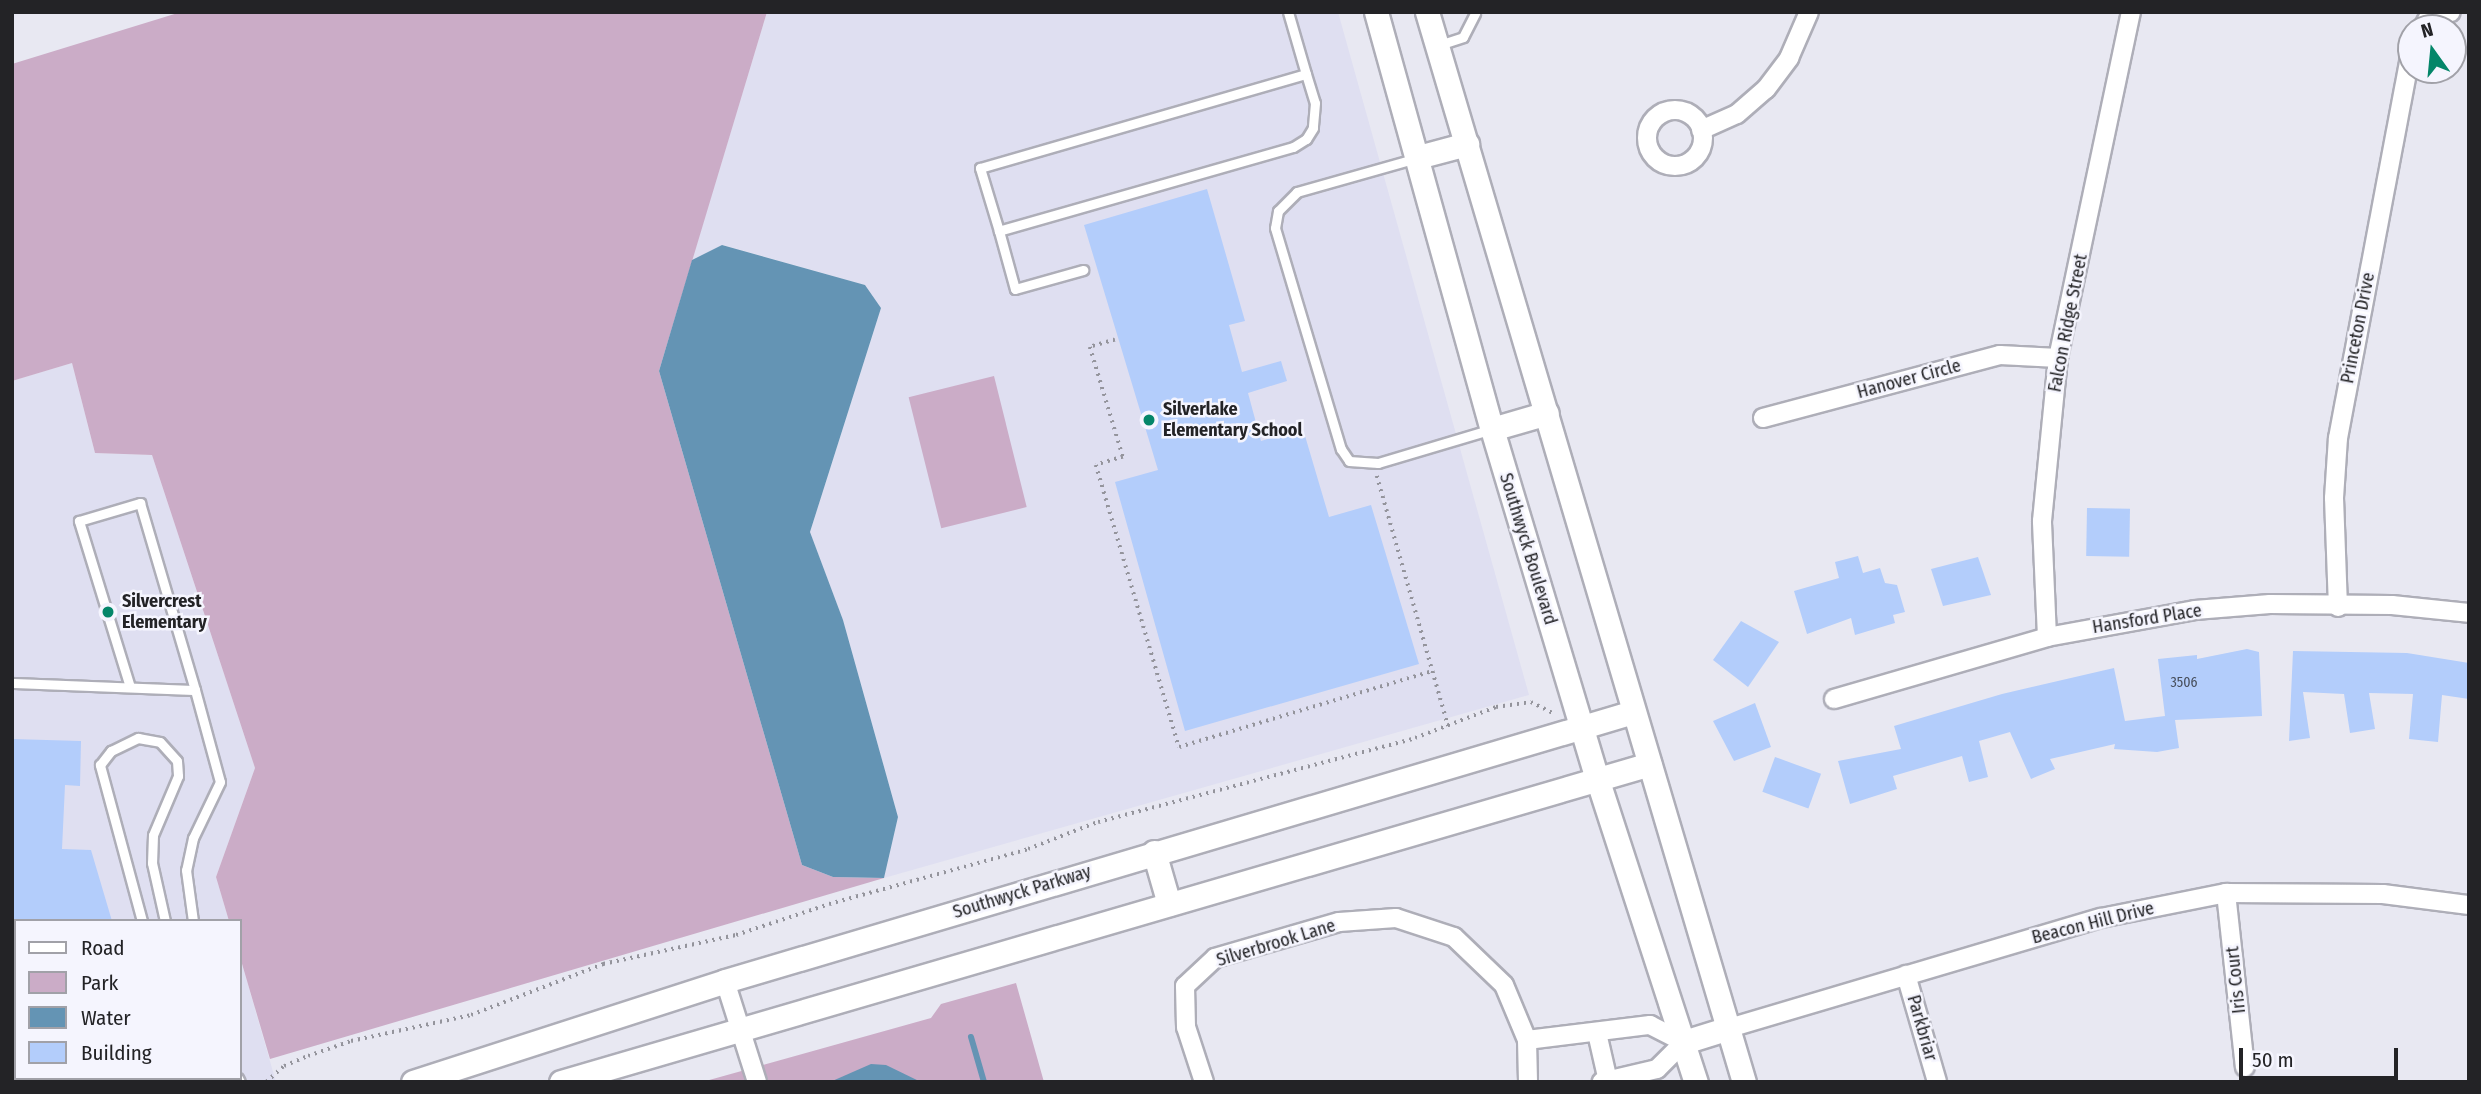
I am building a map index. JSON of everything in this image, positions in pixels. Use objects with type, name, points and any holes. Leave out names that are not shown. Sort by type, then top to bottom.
[{"type":"street","name":"Southwyck Boulevard","points":[[1376,12],[1492,429],[1581,727],[1696,1082]]},
{"type":"street","points":[[1427,12],[1744,1082]]},
{"type":"street","points":[[1702,130],[1737,114],[1766,89],[1790,58],[1809,12]]},
{"type":"street","name":"Falcon Ridge Street","points":[[2047,637],[2042,521],[2057,358],[2131,12]]},
{"type":"street","name":"Princeton Drive","points":[[2338,607],[2334,499],[2338,438],[2405,84]]},
{"type":"street","points":[[1418,157],[1466,144]]},
{"type":"street","name":"Hanover Circle","points":[[1763,418],[2000,355],[2057,358]]},
{"type":"street","points":[[1492,429],[1547,413]]},
{"type":"street","name":"Hansford Place","points":[[1834,699],[2047,637],[2194,610],[2270,604],[2338,607],[2392,605],[2469,613]]},
{"type":"street","name":"Southwyck Parkway","points":[[413,1082],[725,981],[1633,712]]},
{"type":"street","points":[[561,1082],[742,1032],[1650,764]]},
{"type":"street","points":[[1154,852],[1169,905]]},
{"type":"street","name":"Beacon Hill Drive","points":[[1729,1028],[2101,918],[2226,893],[2383,894],[2469,905]]},
{"type":"street","name":"Iris Court","points":[[2226,893],[2245,1067]]},
{"type":"street","name":"Silverbrook Lane","points":[[1204,1082],[1186,1027],[1185,986],[1215,958],[1339,922],[1396,918],[1454,937],[1504,985],[1527,1040],[1528,1082]]},
{"type":"street","name":"Parkbriar","points":[[1906,975],[1937,1082]]},
{"type":"street","points":[[725,981],[757,1082]]},
{"type":"street","points":[[1527,1040],[1650,1026],[1685,1042]]},
{"type":"street","points":[[1602,1082],[1657,1069],[1685,1042],[1729,1028]]},
{"type":"street","points":[[1597,1033],[1608,1081]]},
{"type":"lane","points":[[999,231],[1293,147],[1306,139],[1316,116],[1288,12]]},
{"type":"lane","points":[[1437,45],[1463,37],[1475,13]]},
{"type":"lane","points":[[1083,270],[1015,289],[980,169],[1306,74]]},
{"type":"lane","points":[[1418,157],[1297,192],[1278,211],[1275,228],[1340,449],[1349,461],[1373,463],[1492,429]]},
{"type":"lane","points":[[130,687],[79,520],[140,503],[220,782],[192,838],[186,870],[193,919]]},
{"type":"lane","points":[[12,683],[195,690]]},
{"type":"lane","points":[[141,919],[100,765],[111,751],[138,738],[160,742],[177,761],[178,776],[153,835],[152,863],[165,919]]},
{"type":"path","points":[[1115,340],[1090,347],[1123,457],[1096,465],[1178,747],[1433,671]]},
{"type":"path","points":[[1373,463],[1448,726]]},
{"type":"path","points":[[266,1082],[284,1066],[308,1056],[364,1038],[471,1015],[603,964],[727,938],[829,904],[1028,849],[1098,822],[1190,801],[1312,762],[1350,756],[1448,726],[1496,707],[1531,702],[1581,727]]},
{"type":"shaded area","name":"Silverlake Elementary School","points":[[767,12],[1338,12],[1529,695],[884,878],[898,817],[843,620],[810,532],[881,308],[865,285],[723,245],[692,260]]},
{"type":"shaded area","name":"Silvercrest Elementary","points":[[72,363],[95,453],[152,455],[255,768],[216,877],[228,919],[14,919],[14,1080],[242,1080],[242,964],[276,1082],[12,1082],[12,381]]},
{"type":"green space","points":[[181,12],[767,12],[659,371],[802,865],[833,877],[884,878],[270,1059],[242,964],[242,919],[228,919],[216,877],[255,768],[152,455],[95,453],[72,363],[12,381],[12,64]]},
{"type":"green space","points":[[994,376],[1027,507],[941,528],[909,397]]},
{"type":"green space","points":[[1016,983],[1044,1082],[702,1082],[931,1018],[941,1004]]},
{"type":"water","points":[[722,245],[865,285],[881,308],[810,532],[843,620],[898,817],[884,878],[833,877],[802,865],[659,371],[692,260]]},
{"type":"water","points":[[871,1064],[886,1065],[921,1082],[830,1082]]},
{"type":"building","name":"Silverlake Elementary School","points":[[1207,189],[1245,321],[1229,325],[1242,372],[1281,361],[1287,381],[1248,393],[1261,441],[1303,429],[1329,517],[1371,505],[1419,664],[1185,731],[1115,482],[1158,470],[1084,225]]},
{"type":"building","points":[[2087,508],[2130,509],[2129,557],[2086,556]]},
{"type":"building","points":[[1858,556],[1863,573],[1880,568],[1885,583],[1897,585],[1905,612],[1893,615],[1895,623],[1855,635],[1851,618],[1807,634],[1794,591],[1839,578],[1835,562]]},
{"type":"building","points":[[1978,557],[1991,595],[1943,606],[1931,569]]},
{"type":"building","points":[[1741,621],[1779,642],[1748,687],[1713,660]]},
{"type":"building","points":[[2247,649],[2259,652],[2262,716],[2175,720],[2179,748],[2157,752],[2114,749],[2115,744],[2050,759],[2055,769],[2031,779],[2010,732],[1979,741],[1988,777],[1969,782],[1962,756],[1893,776],[1897,789],[1850,804],[1838,761],[1901,749],[1894,726],[2002,694],[2114,668],[2125,721],[2165,716],[2158,659],[2197,655],[2197,659]]},
{"type":"building","points":[[2293,651],[2407,653],[2469,663],[2469,699],[2442,695],[2438,742],[2409,739],[2413,694],[2369,693],[2375,729],[2350,733],[2344,694],[2303,692],[2310,738],[2289,741]]},
{"type":"building","points":[[1755,703],[1771,747],[1734,761],[1713,721]]},
{"type":"building","points":[[12,739],[81,741],[80,786],[65,785],[62,849],[91,850],[111,919],[12,921]]},
{"type":"building","points":[[1775,757],[1821,774],[1808,809],[1762,792]]},
{"type":"waterway","points":[[971,1037],[984,1082]]},
{"type":"place","name":"Silverlake Elementary School","points":[[1149,420]]},
{"type":"place","name":"Silvercrest Elementary","points":[[108,612]]}]
